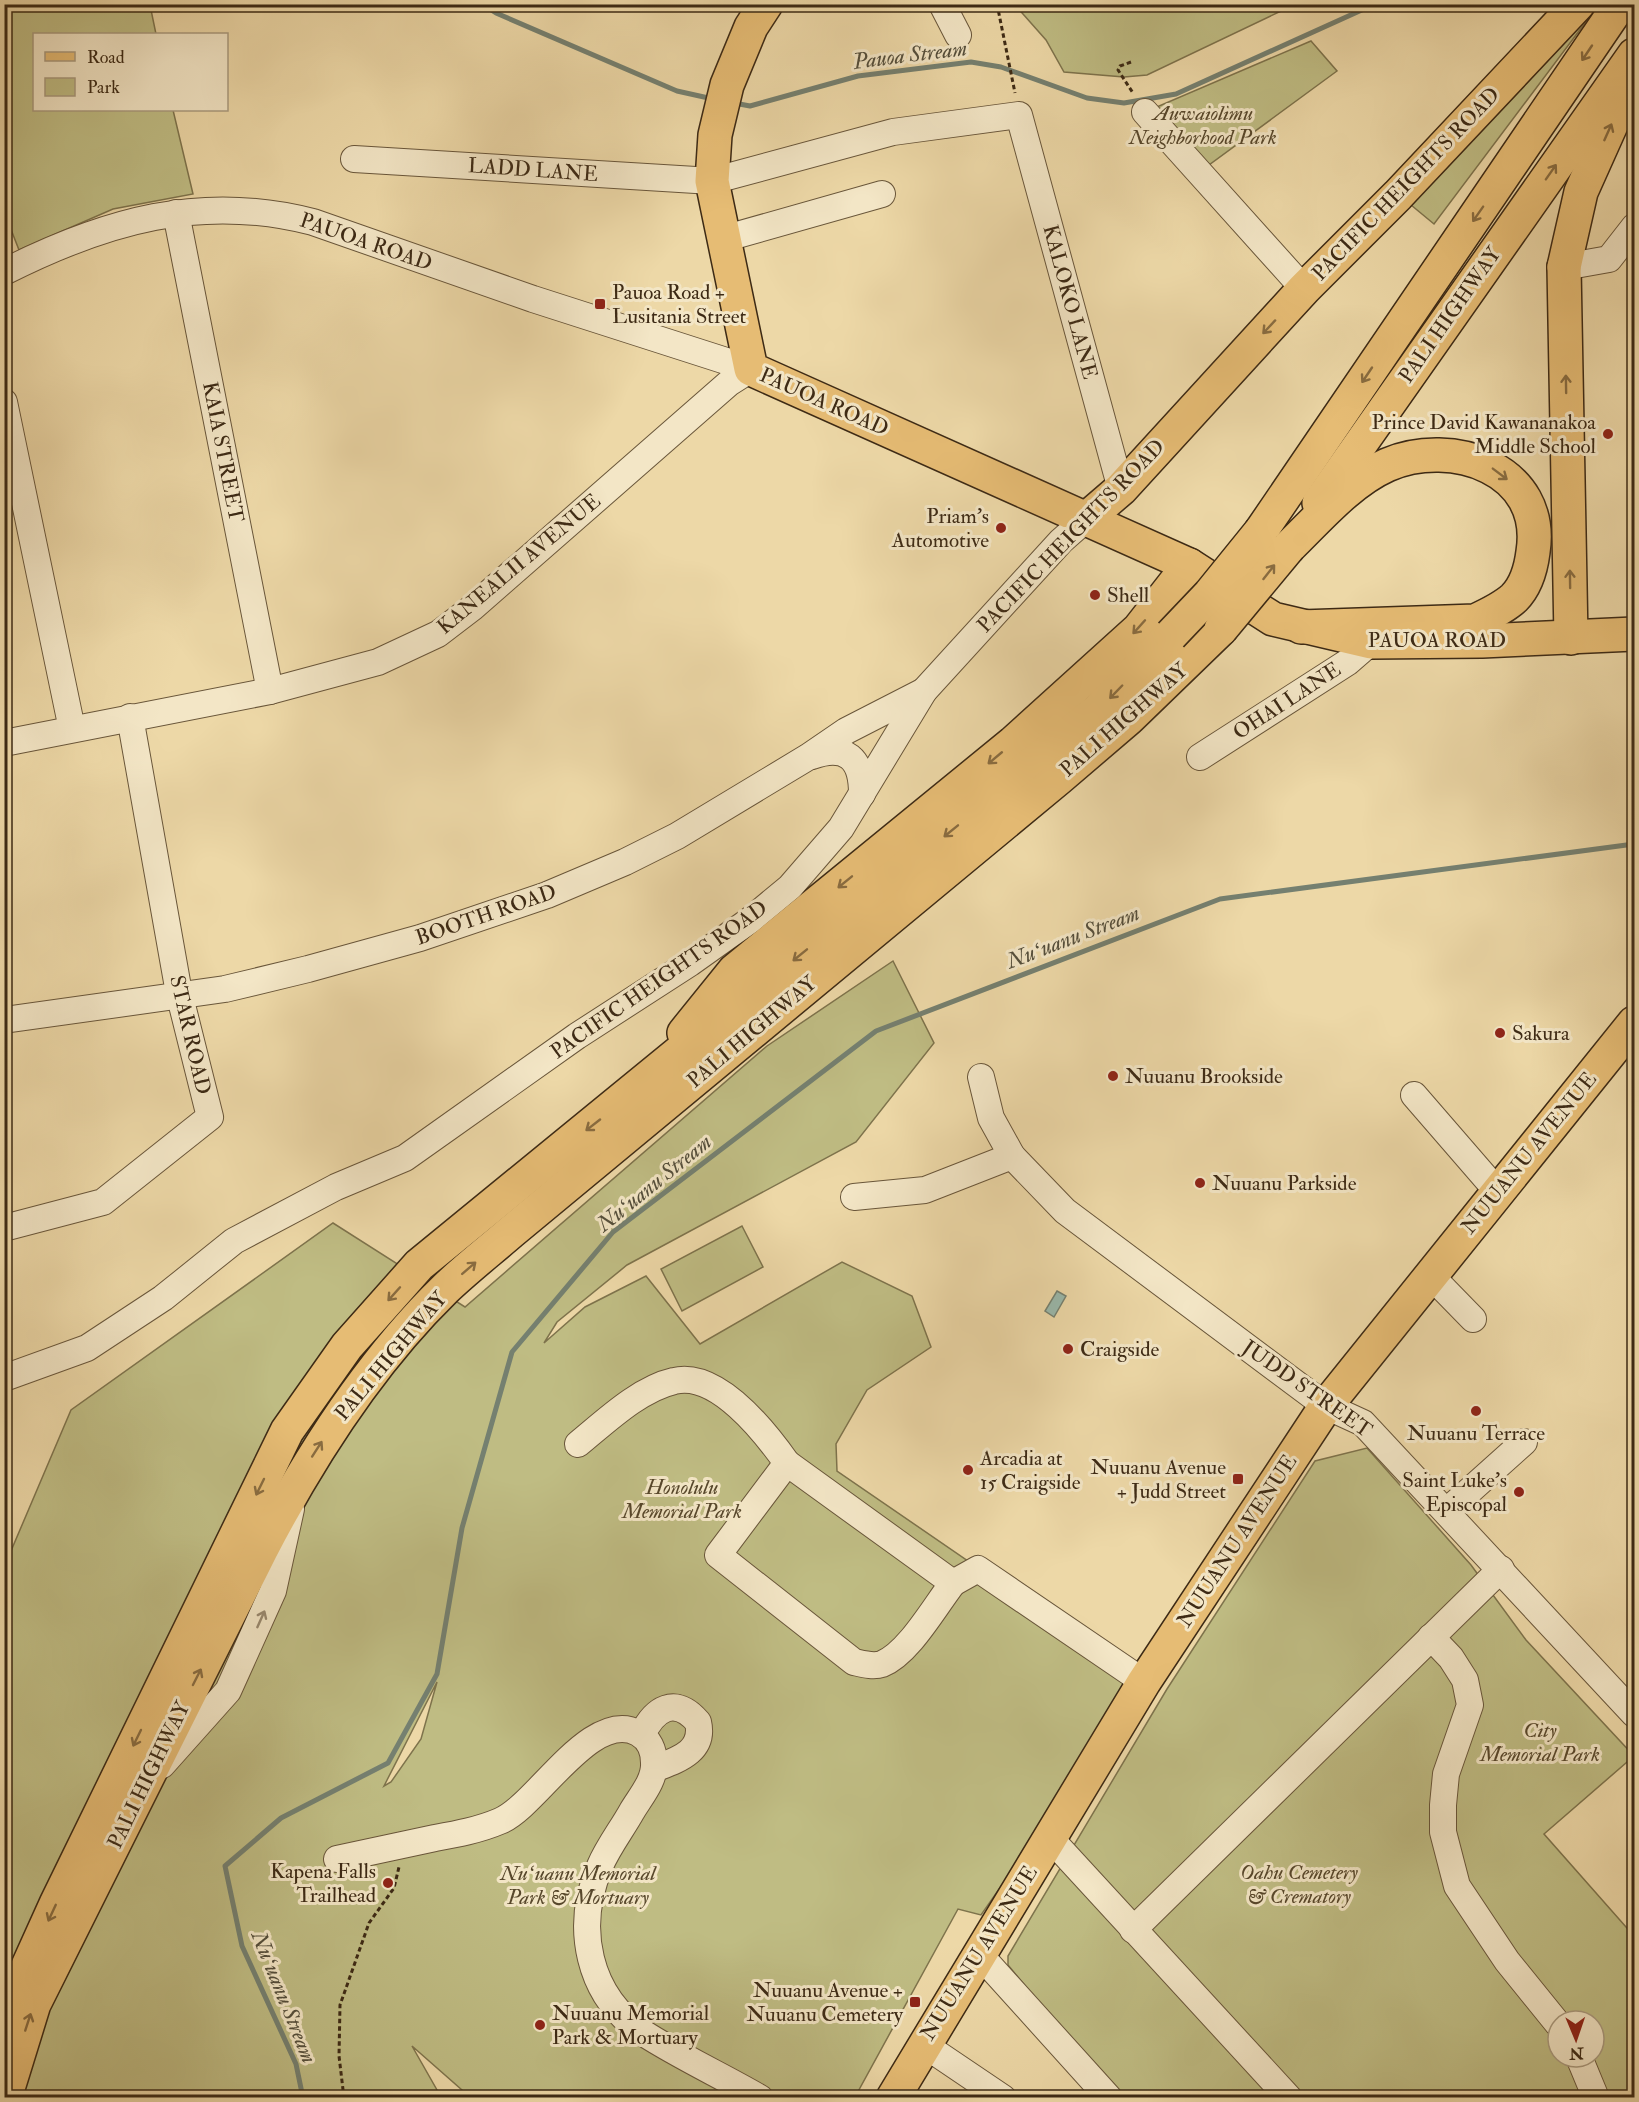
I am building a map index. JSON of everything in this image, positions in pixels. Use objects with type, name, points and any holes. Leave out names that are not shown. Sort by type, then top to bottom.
[{"type":"main road","points":[[751,369],[712,181],[715,135],[727,85],[751,27],[766,4]]},
{"type":"main road","name":"PACIFIC HEIGHTS ROAD","points":[[1085,520],[1121,489],[1304,289],[1398,195],[1578,4]]},
{"type":"main road","name":"PALI HIGHWAY","points":[[4,2019],[56,1904],[287,1431],[347,1346],[419,1265],[1098,710],[1210,594],[1261,531],[1620,4]]},
{"type":"main road","name":"PALI HIGHWAY","points":[[5,2097],[34,2004],[298,1478],[379,1364],[444,1290],[1059,778],[1197,655],[1241,607],[1289,547],[1423,352],[1635,55]]},
{"type":"main road","points":[[1571,638],[1564,267],[1581,192],[1620,105],[1635,84]]},
{"type":"main road","name":"PAUOA ROAD","points":[[751,369],[1189,565],[1274,619],[1371,642],[1571,638],[1635,634]]},
{"type":"main road","points":[[1289,547],[1345,494],[1375,472],[1399,461],[1431,454],[1475,460],[1507,478],[1525,499],[1534,528],[1531,564],[1526,579],[1514,597],[1494,612],[1475,621],[1301,627]]},
{"type":"main road","points":[[638,1088],[734,971],[864,867],[1029,728],[1139,629],[1189,565]]},
{"type":"main road","name":"NUUANU AVENUE","points":[[893,2097],[1144,1682],[1326,1406],[1635,1023]]},
{"type":"street","points":[[942,4],[958,35]]},
{"type":"street","points":[[1145,112],[1304,289]]},
{"type":"street","name":"LADD LANE","points":[[354,159],[712,181],[893,132],[1019,115]]},
{"type":"street","name":"KALOKO LANE","points":[[1019,115],[1121,489]]},
{"type":"street","points":[[723,239],[882,195]]},
{"type":"street","name":"PAUOA ROAD","points":[[4,272],[64,244],[111,226],[176,213],[242,210],[277,213],[313,222],[533,299],[751,369]]},
{"type":"street","name":"KAIA STREET","points":[[176,213],[270,691]]},
{"type":"street","points":[[1564,267],[1609,259],[1635,227]]},
{"type":"street","name":"KANEALII AVENUE","points":[[4,743],[270,691],[378,662],[438,634],[472,608],[729,383],[751,369]]},
{"type":"street","points":[[4,402],[72,729]]},
{"type":"street","name":"PACIFIC HEIGHTS ROAD","points":[[4,1378],[87,1348],[163,1298],[234,1241],[336,1187],[405,1158],[577,1036],[690,963],[749,921],[790,887],[841,828],[924,691],[1061,541],[1085,520]]},
{"type":"street","name":"OHAI LANE","points":[[1200,757],[1348,662],[1371,642]]},
{"type":"street","name":"BOOTH ROAD","points":[[4,1020],[225,989],[420,938],[548,895],[625,862],[677,836],[808,757],[846,731],[924,691]]},
{"type":"street","name":"STAR ROAD","points":[[4,1228],[103,1202],[210,1117],[180,996],[130,717]]},
{"type":"street","points":[[808,757],[838,750],[858,768],[862,794]]},
{"type":"street","name":"JUDD STREET","points":[[981,1077],[991,1118],[1012,1156],[1065,1211],[1326,1406],[1363,1423],[1635,1714]]},
{"type":"street","points":[[1414,1095],[1498,1192]]},
{"type":"street","points":[[854,1197],[926,1190],[1012,1156]]},
{"type":"street","points":[[1430,1275],[1473,1319]]},
{"type":"street","points":[[578,1444],[631,1401],[674,1380],[703,1381],[739,1407],[770,1437],[787,1463],[953,1583]]},
{"type":"street","points":[[1447,1511],[1524,1442]]},
{"type":"street","points":[[787,1463],[717,1555],[854,1662],[880,1665],[893,1656],[904,1647],[953,1583],[978,1569],[1144,1682]]},
{"type":"street","points":[[1133,1930],[1501,1569]]},
{"type":"street","points":[[1431,1637],[1451,1658],[1465,1680],[1470,1706],[1446,1774],[1443,1804],[1443,1832],[1456,1886],[1507,1961],[1546,2009]]},
{"type":"street","points":[[642,1735],[650,1719],[659,1711],[669,1708],[685,1711],[698,1722],[699,1740],[694,1749],[654,1769]]},
{"type":"street","points":[[337,1859],[477,1829],[502,1821],[525,1806],[557,1768],[584,1744],[605,1732],[633,1730],[642,1735],[651,1745],[653,1776],[600,1866],[585,1922],[589,1960],[614,2006],[643,2033],[760,2097]]},
{"type":"street","points":[[1050,1838],[1290,2097]]},
{"type":"street","points":[[980,1955],[1109,2097]]},
{"type":"street","points":[[923,2044],[1003,2097]]},
{"type":"street","points":[[1584,2069],[1596,2097]]},
{"type":"path","points":[[997,4],[1012,82]]},
{"type":"path","points":[[1124,79],[1118,70],[1120,66],[1131,62]]},
{"type":"path","points":[[344,2097],[339,2056],[340,2004],[369,1923],[394,1887],[404,1845]]},
{"type":"green space","name":"Auwaiolimu Neighborhood Park","points":[[1279,4],[1281,11],[1147,75],[1124,77],[1064,72],[1046,40],[1015,5]]},
{"type":"green space","points":[[4,5],[150,5],[156,33],[33,33],[33,111],[173,111],[193,194],[113,209],[19,250],[5,214]]},
{"type":"green space","points":[[1591,15],[1434,224],[1405,200]]},
{"type":"green space","name":"Auwaiolimu Neighborhood Park","points":[[1311,41],[1337,71],[1198,173],[1145,112]]},
{"type":"green space","points":[[893,961],[934,1043],[856,1142],[627,1265],[557,1322],[544,1343],[585,1307],[646,1276],[700,1344],[842,1262],[912,1296],[931,1347],[867,1390],[836,1444],[837,1471],[1144,1682],[981,1915],[958,1909],[855,2097],[470,2097],[412,2046],[441,2097],[5,2098],[5,1565],[71,1410],[333,1223],[465,1307],[767,1046]],"holes":[[[437,1682],[421,1739],[391,1782],[384,1786]]]},
{"type":"green space","points":[[742,1226],[763,1267],[682,1311],[661,1269]]},
{"type":"green space","name":"Oahu Cemetery & Crematory","points":[[1367,1448],[1471,1565],[1526,1640],[1634,1756],[1544,1834],[1634,1936],[1634,2097],[1116,2097],[1008,1965],[1008,1956],[1167,1689],[1315,1461]]},
{"type":"shaded area","points":[[1057,1291],[1066,1296],[1054,1317],[1045,1311]]},
{"type":"waterway","name":"Pauoa Stream","points":[[482,4],[496,13],[677,91],[713,99]]},
{"type":"waterway","name":"Pauoa Stream","points":[[734,103],[750,106],[858,76],[971,62],[1001,67],[1087,98],[1124,103],[1176,94],[1375,4]]},
{"type":"waterway","name":"Nuʻuanu Stream","points":[[303,2098],[296,2064],[242,1946],[225,1866],[281,1818],[388,1763],[437,1674],[462,1528],[512,1352],[613,1232],[876,1031],[1220,899],[1634,844]]},
{"type":"place","name":"Pauoa Road + Lusitania Street","points":[[600,304]]},
{"type":"place","name":"Prince David Kawananakoa Middle School","points":[[1608,434]]},
{"type":"place","name":"Priam’s Automotive","points":[[1001,528]]},
{"type":"place","name":"Shell","points":[[1095,595]]},
{"type":"place","name":"Sakura","points":[[1500,1033]]},
{"type":"place","name":"Nuuanu Brookside","points":[[1113,1076]]},
{"type":"place","name":"Nuuanu Parkside","points":[[1200,1183]]},
{"type":"place","name":"Craigside","points":[[1068,1349]]},
{"type":"place","name":"Nuuanu Terrace","points":[[1476,1411]]},
{"type":"place","name":"Arcadia at 15 Craigside","points":[[968,1470]]},
{"type":"place","name":"Nuuanu Avenue + Judd Street","points":[[1238,1479]]},
{"type":"place","name":"Saint Luke's Episcopal","points":[[1519,1492]]},
{"type":"place","name":"Kapena Falls Trailhead","points":[[388,1883]]},
{"type":"place","name":"Nuuanu Avenue + Nuuanu Cemetery","points":[[915,2002]]},
{"type":"place","name":"Nuuanu Memorial Park & Mortuary","points":[[540,2025]]},
{"type":"park label","name":"Honolulu Memorial Park","points":[[682,1499]]},
{"type":"park label","name":"City Memorial Park","points":[[1540,1742]]},
{"type":"park label","name":"Nuʻuanu Memorial Park & Mortuary","points":[[578,1885]]}]
